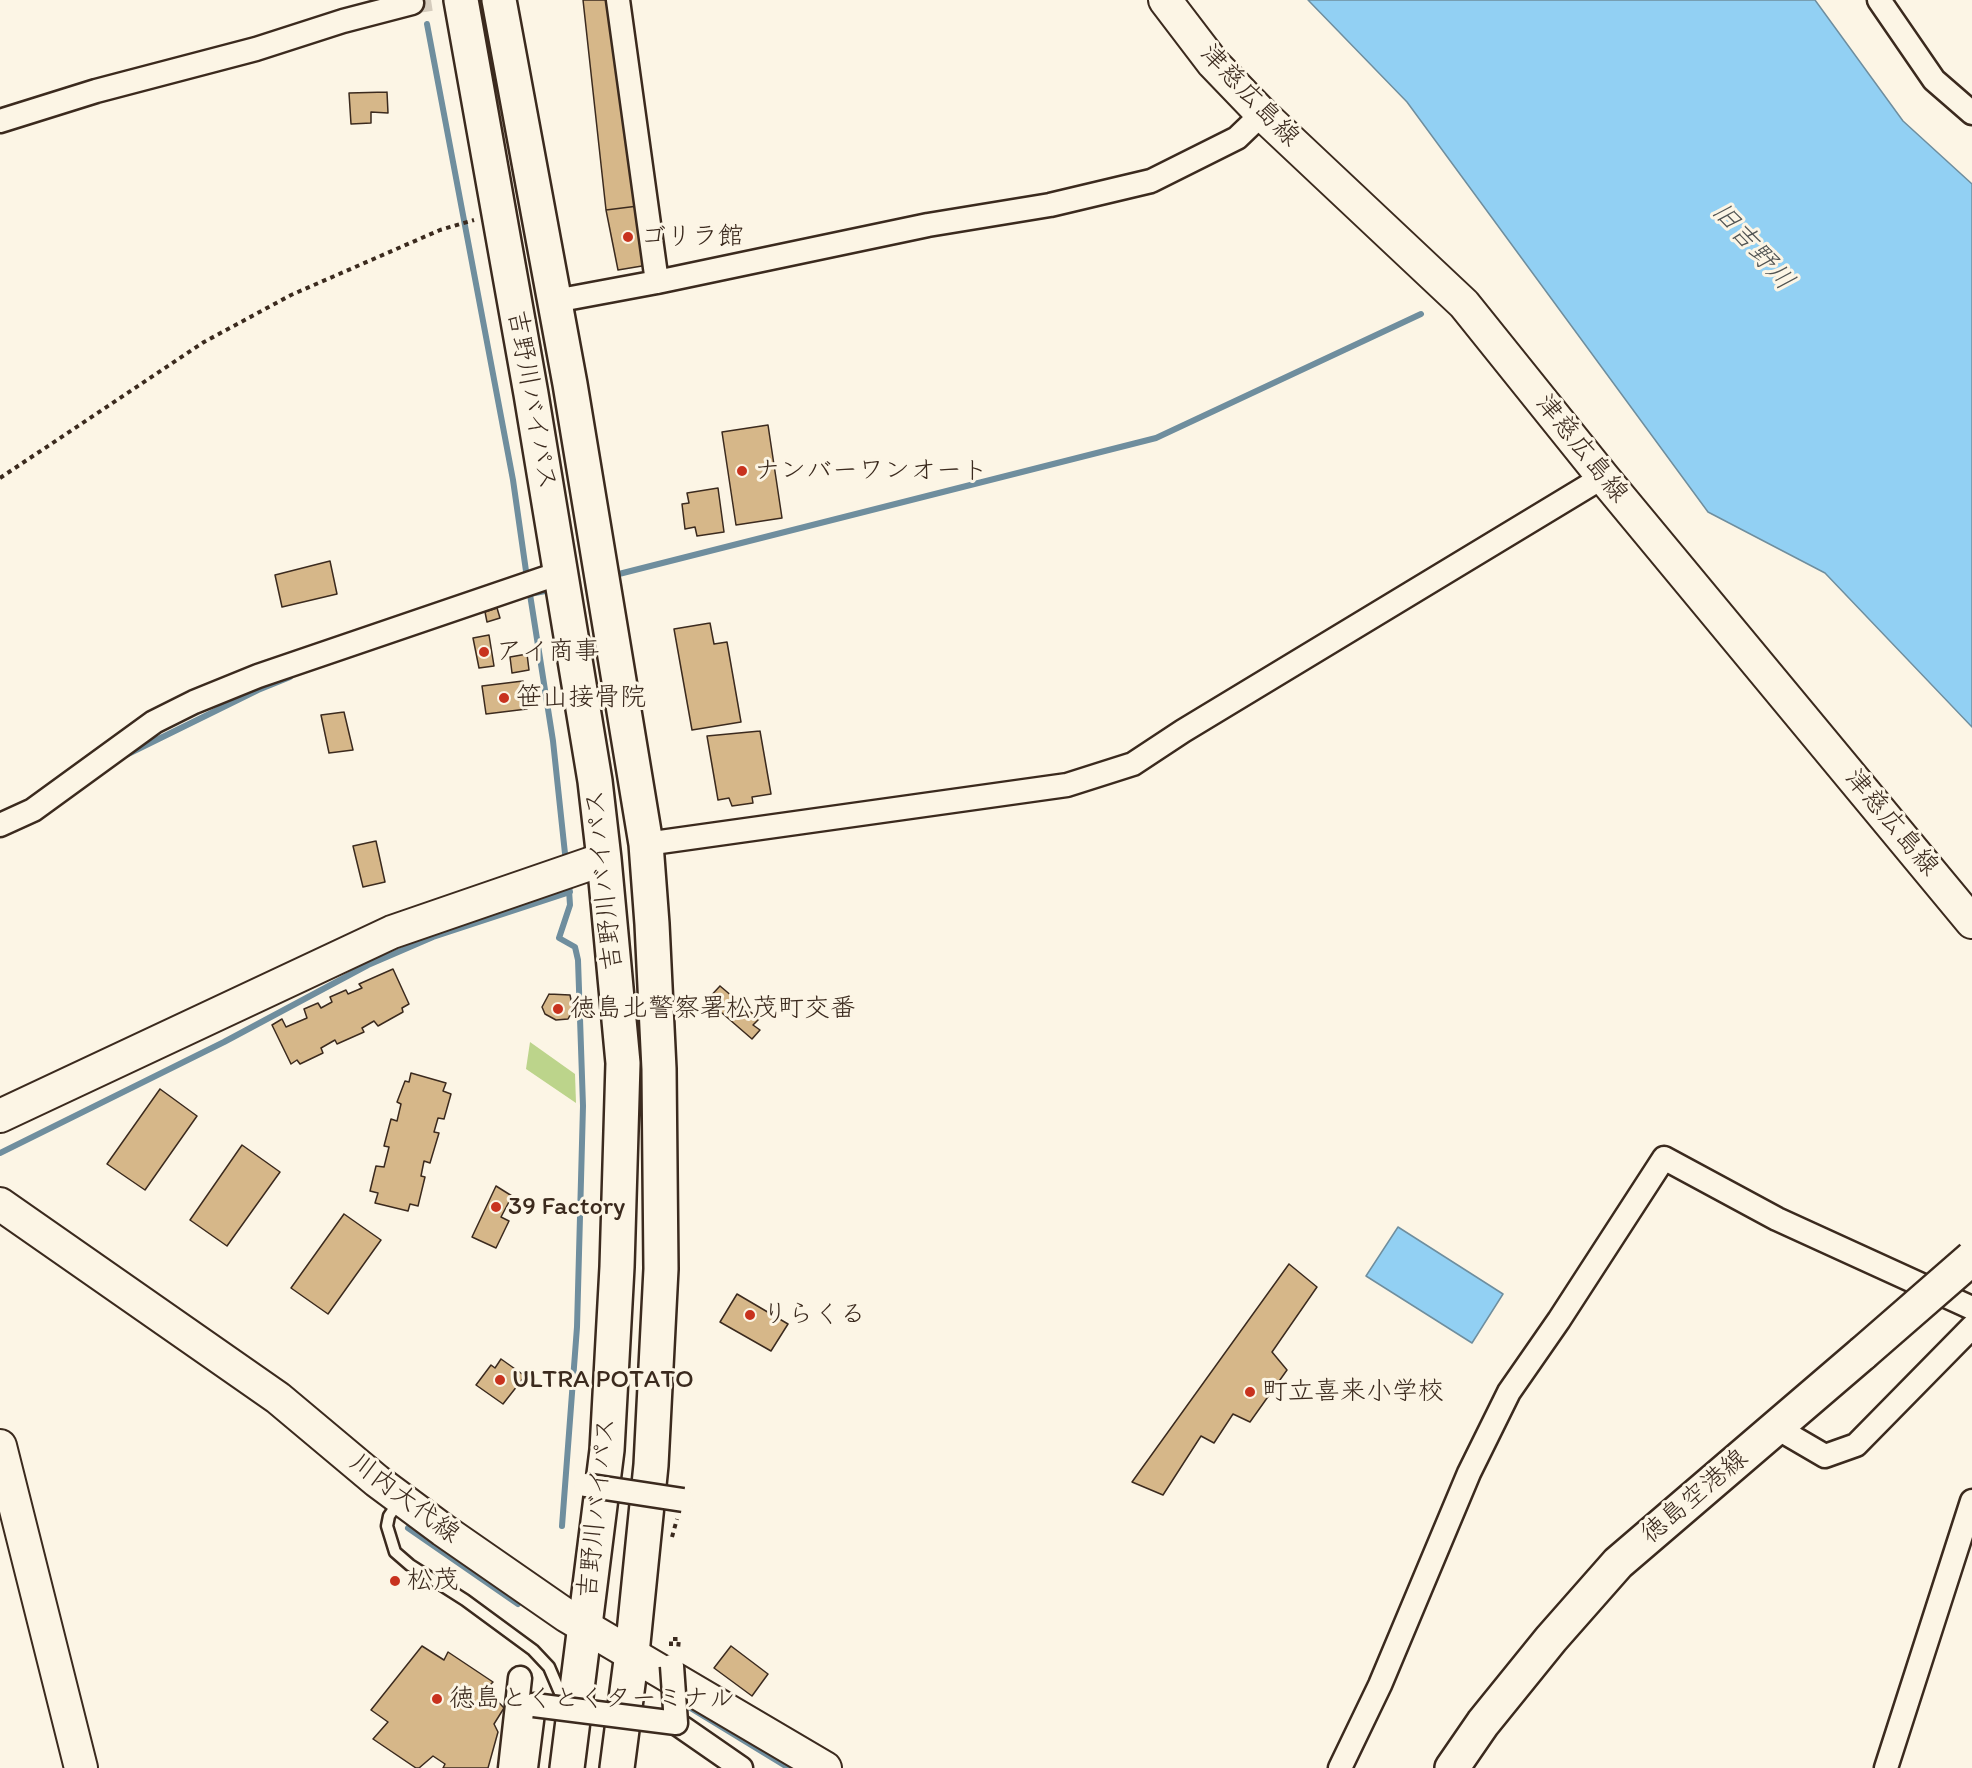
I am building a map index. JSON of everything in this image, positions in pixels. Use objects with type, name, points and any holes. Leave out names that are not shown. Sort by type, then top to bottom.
[{"type":"main road","name":"吉野川バイパス","points":[[460,0],[531,394],[595,781],[622,1063],[617,1267],[607,1450],[567,1768]]},
{"type":"main road","name":"吉野川バイパス","points":[[499,0],[555,301],[646,843],[659,1069],[661,1269],[651,1465],[632,1653],[617,1768]]},
{"type":"main road","name":"津慈広島線","points":[[1165,0],[1213,63],[1263,114],[1464,304],[1602,477],[1972,922]]},
{"type":"main road","points":[[0,1116],[392,932],[604,859]]},
{"type":"main road","name":"川内大代線","points":[[0,1204],[278,1398],[401,1499],[567,1616],[825,1768]]},
{"type":"main road","name":"徳島空港線","points":[[1452,1768],[1483,1723],[1551,1639],[1618,1563],[1972,1258]]},
{"type":"main road","points":[[0,1446],[81,1768]]},
{"type":"street","points":[[618,0],[657,282]]},
{"type":"street","points":[[1879,0],[1934,80],[1972,113]]},
{"type":"street","points":[[0,121],[96,91],[256,49],[343,21],[412,3]]},
{"type":"street","points":[[555,301],[928,225],[1050,205],[1151,181],[1237,138],[1263,114]]},
{"type":"street","points":[[646,843],[1067,785],[1133,764],[1183,731],[1602,477]]},
{"type":"street","points":[[0,825],[33,810],[154,722],[194,702],[258,676],[560,573]]},
{"type":"street","points":[[1340,1768],[1380,1685],[1469,1473],[1509,1392],[1559,1320],[1664,1158],[1777,1219],[1972,1308]]},
{"type":"street","points":[[1777,1428],[1825,1456],[1856,1445],[1972,1327]]},
{"type":"street","points":[[585,1485],[683,1500]]},
{"type":"street","points":[[1886,1768],[1972,1501]]},
{"type":"street","points":[[672,1666],[673,1728],[718,1768]]},
{"type":"street","points":[[510,1768],[520,1678]]},
{"type":"street","points":[[526,1768],[534,1705],[673,1728],[741,1768]]},
{"type":"lane","points":[[401,1499],[389,1516],[387,1526],[395,1552],[410,1565],[465,1600],[532,1650],[549,1667],[562,1696],[572,1731]]},
{"type":"path","points":[[0,478],[204,342],[291,295],[440,230],[498,216]]},
{"type":"green space","points":[[530,1042],[575,1074],[576,1103],[526,1069]]},
{"type":"water","name":"旧吉野川","points":[[1308,0],[1815,0],[1903,121],[1972,184],[1972,727],[1825,573],[1708,512],[1407,102]]},
{"type":"water","points":[[1398,1227],[1503,1294],[1472,1343],[1366,1276]]},
{"type":"building","points":[[583,0],[609,0],[638,206],[606,210]]},
{"type":"building","points":[[387,92],[388,113],[371,112],[371,123],[351,124],[349,93]]},
{"type":"building","name":"ゴリラ館","points":[[638,206],[648,265],[618,270],[606,210]]},
{"type":"building","points":[[768,425],[782,518],[736,525],[722,432]]},
{"type":"building","points":[[718,488],[724,532],[697,536],[695,527],[685,529],[682,504],[689,503],[687,493]]},
{"type":"building","points":[[330,561],[337,594],[282,607],[275,575]]},
{"type":"building","points":[[497,608],[500,618],[487,622],[485,612]]},
{"type":"building","points":[[710,623],[714,644],[727,642],[741,722],[692,730],[674,629]]},
{"type":"building","name":"アイ商事","points":[[489,635],[494,666],[479,668],[473,638]]},
{"type":"building","points":[[527,654],[529,670],[512,673],[510,657]]},
{"type":"building","name":"笹山接骨院","points":[[523,681],[527,709],[486,714],[482,686]]},
{"type":"building","points":[[344,712],[353,750],[329,753],[321,715]]},
{"type":"building","points":[[760,731],[771,794],[752,797],[753,803],[732,806],[729,798],[718,800],[707,736]]},
{"type":"building","points":[[376,841],[385,882],[363,887],[353,846]]},
{"type":"building","points":[[393,969],[409,1004],[402,1008],[403,1012],[378,1026],[374,1021],[362,1028],[364,1032],[337,1044],[335,1040],[321,1048],[323,1053],[300,1064],[297,1060],[291,1064],[272,1025],[282,1019],[286,1027],[307,1018],[304,1009],[318,1003],[321,1008],[332,1002],[330,997],[346,990],[348,994],[362,988],[359,984]]},
{"type":"building","points":[[720,986],[759,1019],[753,1025],[760,1030],[752,1039],[707,1000]]},
{"type":"building","points":[[549,994],[570,995],[573,1010],[568,1019],[556,1020],[545,1014],[542,1007]]},
{"type":"building","points":[[411,1073],[446,1083],[443,1091],[451,1094],[444,1119],[438,1118],[434,1132],[439,1133],[430,1163],[424,1161],[421,1176],[425,1177],[418,1206],[410,1204],[408,1211],[375,1203],[378,1193],[370,1191],[376,1166],[384,1167],[389,1147],[384,1146],[391,1119],[397,1121],[401,1104],[397,1102],[405,1081],[409,1082]]},
{"type":"building","points":[[160,1089],[197,1116],[145,1190],[107,1164]]},
{"type":"building","points":[[242,1145],[280,1172],[227,1246],[190,1220]]},
{"type":"building","name":"39 Factory","points":[[496,1186],[512,1196],[501,1217],[509,1221],[496,1248],[472,1237]]},
{"type":"building","points":[[344,1214],[381,1240],[328,1314],[291,1288]]},
{"type":"building","points":[[1289,1264],[1317,1287],[1272,1352],[1287,1370],[1250,1422],[1233,1414],[1214,1443],[1201,1436],[1163,1495],[1132,1482]]},
{"type":"building","points":[[737,1294],[788,1324],[771,1351],[720,1322]]},
{"type":"building","name":"ULTRA POTATO","points":[[501,1359],[525,1376],[503,1404],[476,1385],[491,1365],[495,1368]]},
{"type":"building","name":"徳島とくとくターミナル","points":[[422,1646],[444,1660],[448,1652],[493,1682],[486,1689],[504,1708],[494,1724],[498,1732],[488,1768],[443,1768],[445,1764],[433,1756],[416,1768],[373,1739],[388,1722],[371,1710]]},
{"type":"building","points":[[731,1646],[768,1674],[752,1696],[714,1668]]},
{"type":"waterway","points":[[427,24],[513,480],[527,578]]},
{"type":"waterway","points":[[611,576],[1156,438],[1421,314]]},
{"type":"waterway","points":[[529,588],[553,741],[566,863]]},
{"type":"waterway","points":[[530,594],[555,589]]},
{"type":"waterway","points":[[126,755],[258,690],[290,677]]},
{"type":"waterway","points":[[0,1153],[224,1042],[368,965],[433,937],[570,892],[568,882]]},
{"type":"waterway","points":[[562,1526],[577,1327],[583,1106],[578,960],[575,947],[559,938],[570,905],[569,890]]},
{"type":"waterway","points":[[408,1528],[518,1604]]},
{"type":"waterway","points":[[679,1701],[789,1768]]},
{"type":"tunnel","points":[[412,3],[431,0]]},
{"type":"place","name":"ゴリラ館","points":[[628,237]]},
{"type":"place","name":"ナンバーワンオート","points":[[742,471]]},
{"type":"place","name":"アイ商事","points":[[484,652]]},
{"type":"place","name":"笹山接骨院","points":[[504,698]]},
{"type":"place","name":"徳島北警察署松茂町交番","points":[[558,1009]]},
{"type":"place","name":"39 Factory","points":[[496,1207]]},
{"type":"place","name":"りらくる","points":[[750,1315]]},
{"type":"place","name":"ULTRA POTATO","points":[[500,1380]]},
{"type":"place","name":"町立喜来小学校","points":[[1250,1392]]},
{"type":"place","name":"松茂","points":[[395,1581]]},
{"type":"place","name":"徳島とくとくターミナル","points":[[437,1699]]}]
